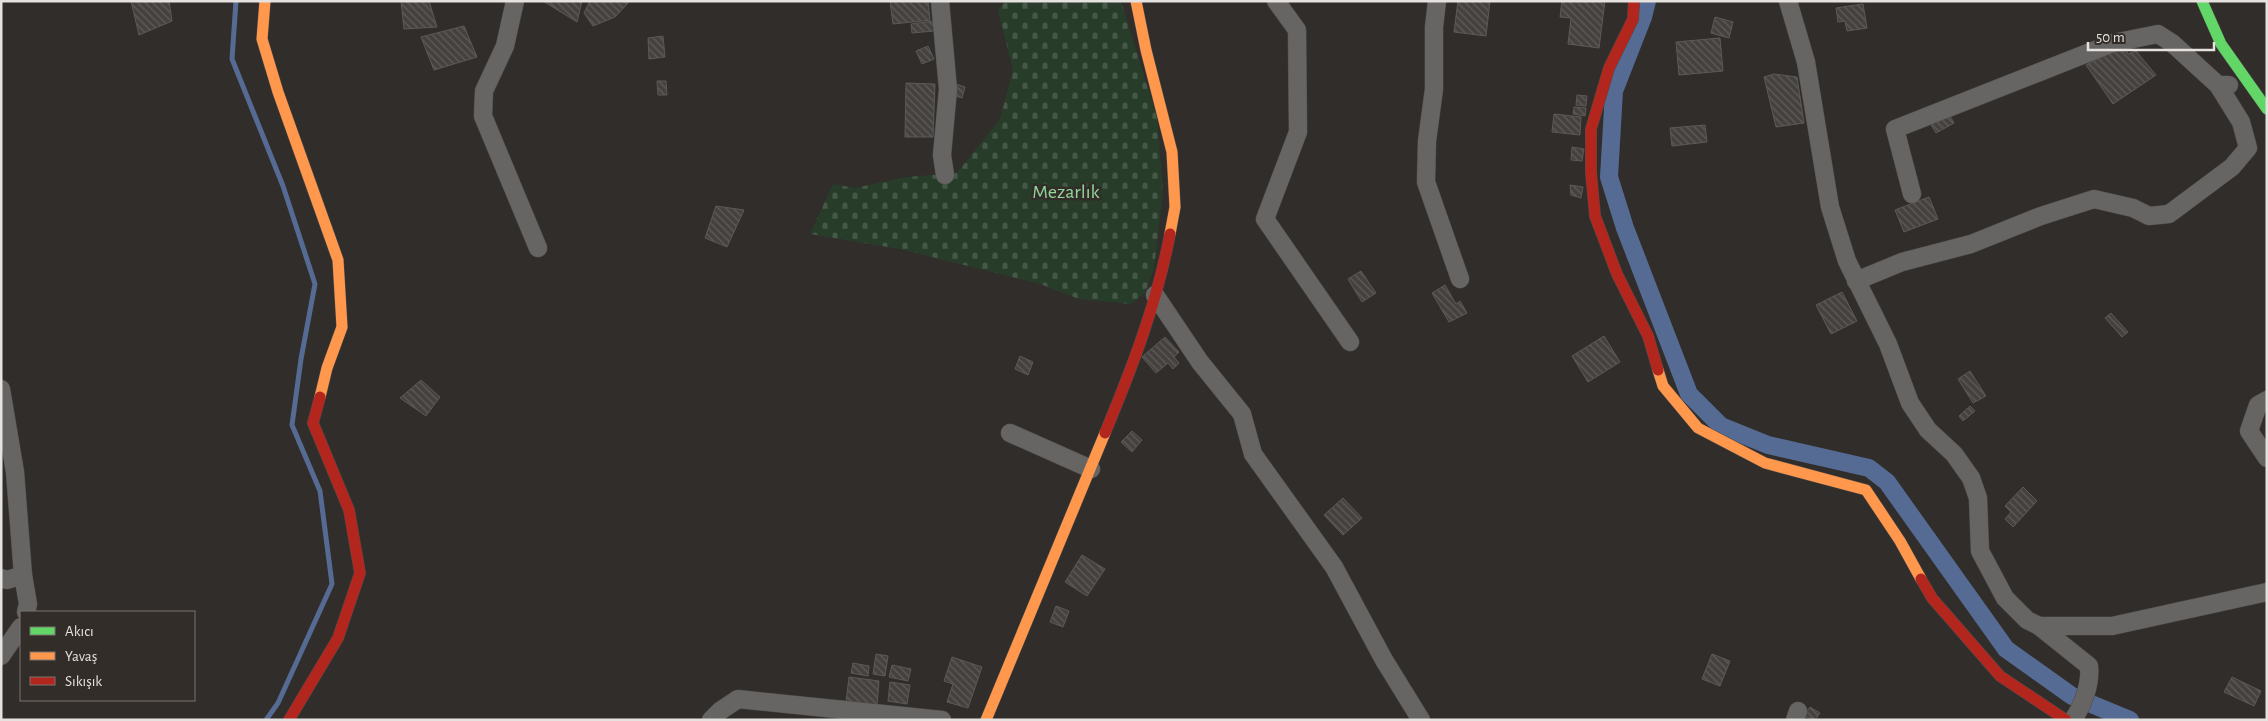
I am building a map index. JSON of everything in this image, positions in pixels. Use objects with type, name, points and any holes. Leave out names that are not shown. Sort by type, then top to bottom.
[{"type":"street","points":[[265,1],[262,39],[278,92],[338,260],[342,327],[327,368],[313,423],[349,510],[360,573],[338,638],[288,720]]},
{"type":"street","points":[[515,1],[505,46],[484,92],[483,116],[538,248]]},
{"type":"street","points":[[940,1],[948,90],[942,155],[945,175]]},
{"type":"street","points":[[986,720],[1130,373],[1163,272],[1175,207],[1172,152],[1146,50],[1136,1]]},
{"type":"street","points":[[1276,1],[1297,30],[1298,132],[1265,219],[1350,342]]},
{"type":"street","points":[[1438,1],[1434,27],[1434,88],[1427,141],[1426,182],[1460,280]]},
{"type":"street","points":[[1634,1],[1632,19],[1609,68],[1591,129],[1591,172],[1595,216],[1617,274],[1648,336],[1662,386],[1698,428],[1764,463],[1866,490],[1900,541],[1932,598],[2000,676],[2073,717],[2090,679],[2089,666],[2039,626],[2027,620],[2005,598],[1980,551],[1978,498],[1971,478],[1954,454],[1928,430],[1910,403],[1888,344],[1847,261],[1830,207],[1806,62],[1788,1]]},
{"type":"street","points":[[2202,1],[2221,44],[2267,109]]},
{"type":"street","points":[[1856,281],[1902,262],[1971,244],[2040,216],[2094,199],[2134,208],[2149,216],[2169,214],[2232,167],[2248,148],[2241,122],[2218,85],[2172,43],[2158,34],[2113,43],[1895,129],[1912,194]]},
{"type":"street","points":[[2218,85],[2249,84]]},
{"type":"street","points":[[1155,296],[1200,362],[1242,414],[1253,454],[1334,567],[1384,660],[1421,720]]},
{"type":"street","points":[[1,389],[15,472],[23,575],[28,604],[26,611]]},
{"type":"street","points":[[2267,400],[2258,405],[2249,431],[2267,458]]},
{"type":"street","points":[[1010,434],[1090,469]]},
{"type":"street","points":[[1,578],[7,580],[23,575]]},
{"type":"street","points":[[2039,626],[2112,626],[2262,597]]},
{"type":"street","points":[[1,656],[20,628]]},
{"type":"street","points":[[711,720],[720,711],[738,699],[942,720]]},
{"type":"green space","name":"Mezarlık","points":[[1006,1],[1121,1],[1157,118],[1163,191],[1154,269],[1145,293],[1131,304],[1079,299],[1040,284],[900,249],[810,234],[833,184],[855,188],[906,177],[957,173],[1000,119],[1013,70],[998,10]]},
{"type":"building","points":[[131,1],[169,1],[172,21],[139,35]]},
{"type":"building","points":[[401,1],[429,1],[437,27],[404,29]]},
{"type":"building","points":[[543,1],[582,1],[577,22]]},
{"type":"building","points":[[590,1],[630,1],[615,17],[593,26],[584,13]]},
{"type":"building","points":[[890,1],[928,1],[930,20],[893,24]]},
{"type":"building","points":[[1458,1],[1490,1],[1486,36],[1454,32]]},
{"type":"building","points":[[1562,1],[1605,1],[1599,48],[1568,44],[1571,18],[1560,17]]},
{"type":"building","points":[[1863,4],[1867,28],[1847,31],[1845,21],[1838,22],[1836,8]]},
{"type":"building","points":[[1715,17],[1733,22],[1729,38],[1711,33]]},
{"type":"building","points":[[933,21],[934,31],[912,33],[911,24]]},
{"type":"building","points":[[464,26],[477,57],[434,70],[421,37]]},
{"type":"building","points":[[663,36],[665,57],[649,59],[648,38]]},
{"type":"building","points":[[1720,38],[1723,71],[1679,75],[1676,42]]},
{"type":"building","points":[[928,46],[934,59],[922,64],[916,51]]},
{"type":"building","points":[[2124,46],[2128,54],[2136,51],[2156,75],[2113,104],[2086,65]]},
{"type":"building","points":[[1774,74],[1797,77],[1804,123],[1776,127],[1764,77]]},
{"type":"building","points":[[657,81],[666,81],[667,95],[658,95]]},
{"type":"building","points":[[906,83],[935,84],[933,137],[905,137]]},
{"type":"building","points":[[952,83],[965,87],[962,98],[949,94]]},
{"type":"building","points":[[1577,95],[1587,96],[1586,106],[1576,105]]},
{"type":"building","points":[[1574,107],[1586,108],[1585,116],[1573,114]]},
{"type":"building","points":[[1948,112],[1954,123],[1936,133],[1930,123]]},
{"type":"building","points":[[1554,114],[1581,117],[1580,135],[1552,132]]},
{"type":"building","points":[[1705,125],[1707,142],[1672,146],[1670,128]]},
{"type":"building","points":[[1572,147],[1584,149],[1582,161],[1571,160]]},
{"type":"building","points":[[1570,185],[1583,187],[1581,198],[1571,195]]},
{"type":"building","points":[[1929,197],[1938,219],[1904,232],[1895,210]]},
{"type":"building","points":[[716,206],[744,210],[727,247],[705,238]]},
{"type":"building","points":[[1361,271],[1376,293],[1362,302],[1348,279]]},
{"type":"building","points":[[1445,285],[1456,304],[1460,301],[1467,313],[1449,322],[1432,293]]},
{"type":"building","points":[[1842,292],[1857,321],[1831,334],[1816,305]]},
{"type":"building","points":[[2111,313],[2128,332],[2122,337],[2105,318]]},
{"type":"building","points":[[1604,336],[1620,362],[1588,382],[1572,356]]},
{"type":"building","points":[[1165,337],[1179,352],[1174,357],[1179,363],[1173,369],[1168,363],[1156,373],[1142,357]]},
{"type":"building","points":[[1020,356],[1033,362],[1028,375],[1015,369]]},
{"type":"building","points":[[1970,371],[1986,396],[1973,403],[1958,379]]},
{"type":"building","points":[[421,380],[440,397],[426,416],[400,398]]},
{"type":"building","points":[[1970,406],[1975,411],[1963,421],[1959,416]]},
{"type":"building","points":[[1132,431],[1142,440],[1132,452],[1121,442]]},
{"type":"building","points":[[2023,487],[2037,501],[2013,527],[2005,519],[2011,512],[2005,506]]},
{"type":"building","points":[[1343,498],[1362,518],[1343,535],[1324,515]]},
{"type":"building","points":[[1082,555],[1105,569],[1087,596],[1065,582]]},
{"type":"building","points":[[1056,606],[1069,611],[1063,627],[1050,622]]},
{"type":"building","points":[[876,654],[888,656],[885,676],[873,674]]},
{"type":"building","points":[[1712,654],[1730,661],[1720,686],[1702,679]]},
{"type":"building","points":[[952,657],[982,667],[968,708],[947,702],[953,684],[944,681]]},
{"type":"building","points":[[853,663],[869,666],[868,676],[851,673]]},
{"type":"building","points":[[892,665],[911,669],[908,681],[889,677]]},
{"type":"building","points":[[849,677],[879,681],[877,706],[846,702]]},
{"type":"building","points":[[2232,677],[2261,691],[2254,706],[2224,692]]},
{"type":"building","points":[[890,682],[910,685],[907,704],[888,701]]},
{"type":"building","points":[[1810,707],[1820,713],[1815,720],[1804,716]]},
{"type":"waterway","points":[[236,1],[232,59],[283,186],[315,284],[301,359],[292,425],[320,491],[332,584],[278,703],[266,720]]},
{"type":"waterway","points":[[1647,1],[1643,17],[1614,91],[1609,177],[1625,228],[1689,394],[1721,426],[1768,445],[1869,468],[1887,482],[2006,649],[2072,696],[2130,720]]},
{"type":"traffic: fast","points":[[2202,1],[2221,44],[2267,109]]},
{"type":"traffic: slow","points":[[265,1],[262,39],[278,92],[338,260],[342,327],[327,368],[320,397]]},
{"type":"traffic: slow","points":[[1136,1],[1146,50],[1172,152],[1175,207],[1170,234]]},
{"type":"traffic: slow","points":[[1658,370],[1663,386],[1698,428],[1765,463],[1866,490],[1900,541],[1921,579]]},
{"type":"traffic: slow","points":[[986,720],[1105,433]]},
{"type":"traffic: jam","points":[[1634,1],[1633,19],[1609,68],[1591,129],[1591,172],[1595,216],[1617,274],[1648,336],[1658,370]]},
{"type":"traffic: jam","points":[[1105,433],[1143,335],[1165,260],[1170,234]]},
{"type":"traffic: jam","points":[[289,720],[338,638],[360,573],[349,510],[313,423],[320,397]]},
{"type":"traffic: jam","points":[[1921,579],[1932,598],[2000,676],[2066,720]]}]
